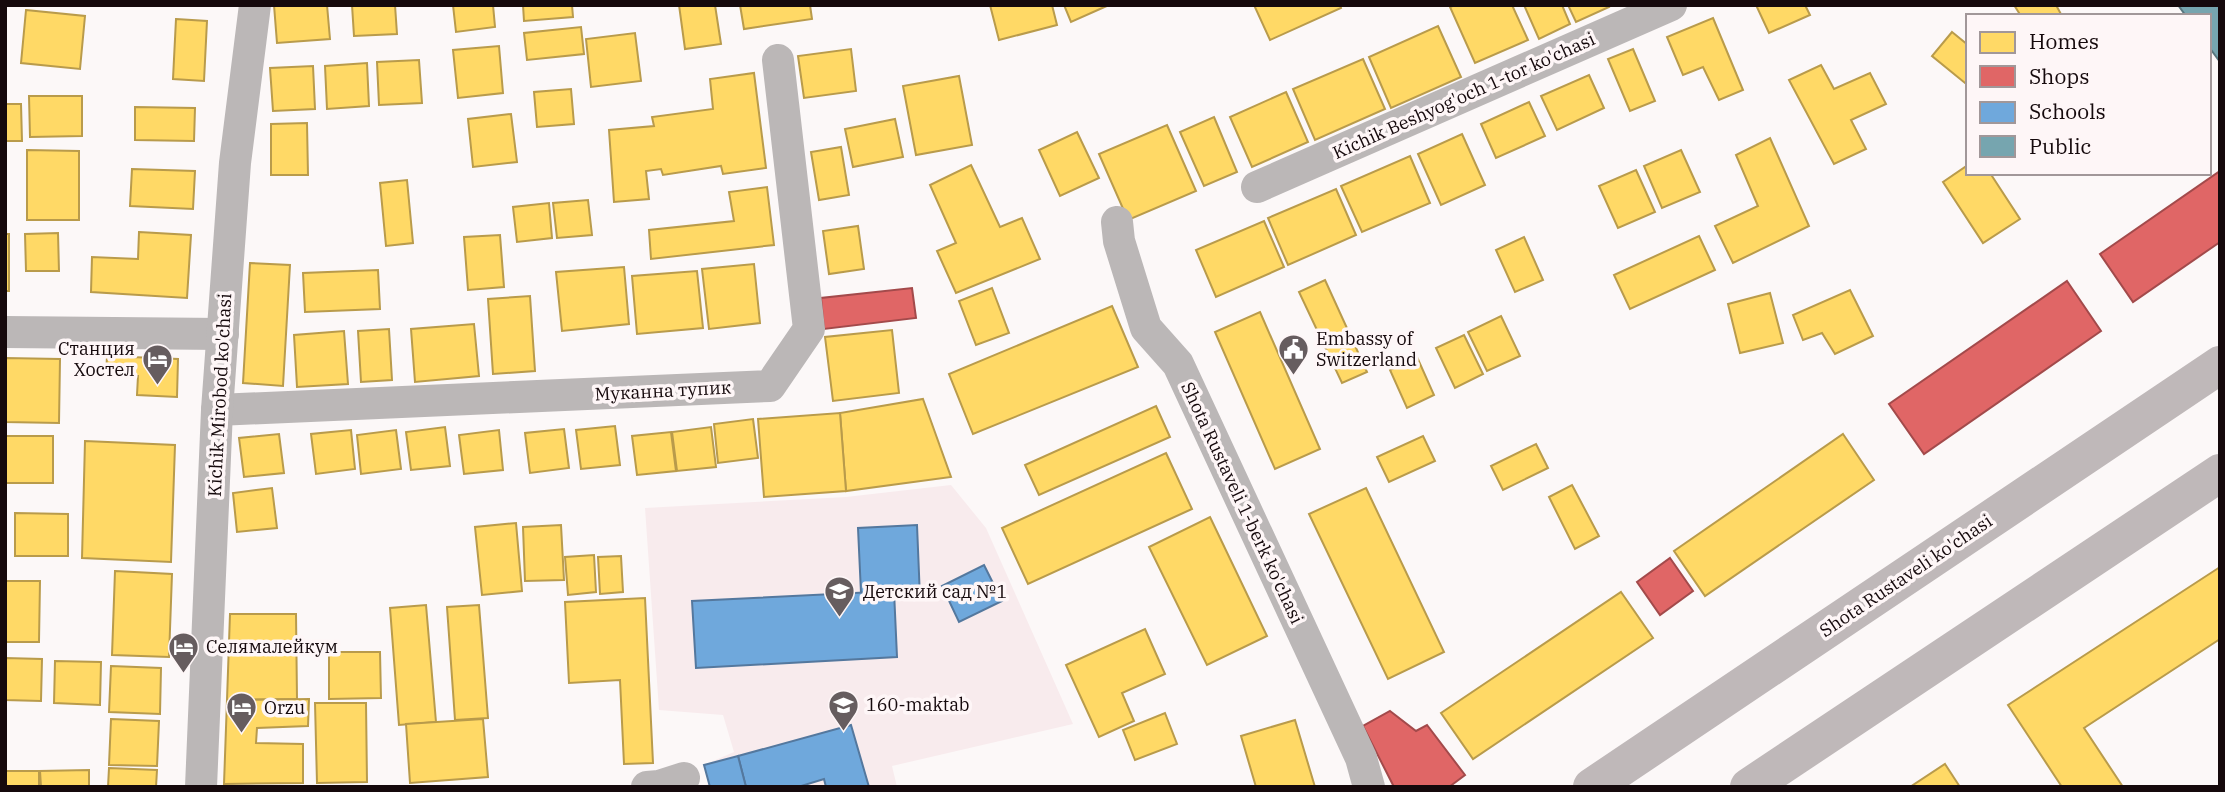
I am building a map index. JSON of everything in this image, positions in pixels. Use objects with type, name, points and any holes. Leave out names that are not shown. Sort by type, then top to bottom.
[{"type":"main road","name":"Shota Rustaveli ko'chasi","points":[[1592,787],[2220,365]]},
{"type":"main road","points":[[1749,787],[2220,473]]},
{"type":"street","name":"Kichik Mirobod ko'chasi","points":[[201,787],[217,410],[235,163],[255,5]]},
{"type":"street","name":"Kichik Beshyog'och 1-tor ko'chasi","points":[[1257,187],[1671,5]]},
{"type":"street","name":"Муканна тупик","points":[[217,410],[770,386],[808,329],[778,60]]},
{"type":"street","name":"Shota Rustaveli 1-berk ko'chasi","points":[[1116,222],[1119,241],[1146,328],[1178,364],[1360,758],[1369,787]]},
{"type":"street","points":[[5,332],[223,334]]},
{"type":"street","points":[[647,787],[684,778]]},
{"type":"shaded area","name":"Детский сад №1","points":[[951,485],[986,528],[1073,724],[892,766],[897,787],[703,787],[709,783],[704,765],[734,752],[723,715],[659,710],[645,508],[846,497]]},
{"type":"building: Homes","points":[[274,5],[327,5],[330,39],[277,43]]},
{"type":"building: Homes","points":[[352,5],[395,5],[397,34],[354,36]]},
{"type":"building: Homes","points":[[453,5],[493,5],[495,27],[456,32]]},
{"type":"building: Homes","points":[[523,5],[572,5],[573,17],[524,21]]},
{"type":"building: Homes","points":[[679,5],[715,5],[721,44],[685,49]]},
{"type":"building: Homes","points":[[740,5],[810,5],[812,19],[744,29]]},
{"type":"building: Homes","points":[[990,5],[1052,5],[1057,25],[999,40]]},
{"type":"building: Homes","points":[[1064,5],[1109,5],[1071,22]]},
{"type":"building: Homes","points":[[1254,5],[1340,5],[1341,8],[1270,40]]},
{"type":"building: Homes","points":[[1512,5],[1528,40],[1475,63],[1450,7]]},
{"type":"building: Homes","points":[[1524,5],[1562,5],[1570,24],[1539,39]]},
{"type":"building: Homes","points":[[1568,5],[1608,5],[1609,7],[1576,22]]},
{"type":"building: Homes","points":[[1756,5],[1805,5],[1810,15],[1769,33]]},
{"type":"building: Homes","points":[[2014,5],[2056,5],[2061,14],[2020,14]]},
{"type":"building: Homes","points":[[26,10],[85,16],[80,69],[21,63]]},
{"type":"building: Homes","points":[[1713,18],[1743,90],[1719,100],[1703,67],[1683,75],[1667,37]]},
{"type":"building: Homes","points":[[176,19],[207,21],[204,81],[173,79]]},
{"type":"building: Homes","points":[[1438,26],[1461,77],[1391,108],[1369,57]]},
{"type":"building: Homes","points":[[581,27],[584,54],[527,60],[524,33]]},
{"type":"building: Homes","points":[[1952,32],[1966,43],[1966,82],[1965,83],[1932,56]]},
{"type":"building: Homes","points":[[635,33],[641,81],[591,87],[586,39]]},
{"type":"building: Homes","points":[[499,46],[503,93],[458,98],[453,50]]},
{"type":"building: Homes","points":[[851,49],[856,91],[804,98],[798,56]]},
{"type":"building: Homes","points":[[1633,49],[1655,101],[1630,111],[1608,59]]},
{"type":"building: Homes","points":[[1363,59],[1385,109],[1315,140],[1293,89]]},
{"type":"building: Homes","points":[[419,60],[422,103],[379,105],[377,62]]},
{"type":"building: Homes","points":[[367,63],[369,106],[327,109],[325,66]]},
{"type":"building: Homes","points":[[1821,65],[1834,89],[1870,73],[1886,104],[1851,120],[1866,149],[1834,164],[1789,80]]},
{"type":"building: Homes","points":[[313,66],[315,109],[273,111],[270,68]]},
{"type":"building: Homes","points":[[754,73],[766,168],[723,174],[721,166],[663,175],[661,169],[646,171],[649,199],[614,202],[609,130],[654,126],[652,117],[713,109],[710,79]]},
{"type":"building: Homes","points":[[1589,75],[1604,108],[1557,130],[1541,96]]},
{"type":"building: Homes","points":[[959,76],[972,145],[916,155],[903,86]]},
{"type":"building: Homes","points":[[571,89],[574,124],[537,127],[534,92]]},
{"type":"building: Homes","points":[[1286,92],[1308,142],[1252,167],[1230,117]]},
{"type":"building: Homes","points":[[29,96],[82,96],[82,136],[30,137]]},
{"type":"building: Homes","points":[[1529,102],[1545,136],[1496,158],[1481,124]]},
{"type":"building: Homes","points":[[5,104],[21,104],[22,141],[5,141]]},
{"type":"building: Homes","points":[[135,107],[195,108],[194,141],[135,140]]},
{"type":"building: Homes","points":[[511,114],[517,162],[473,167],[468,119]]},
{"type":"building: Homes","points":[[1214,117],[1237,172],[1204,186],[1180,132]]},
{"type":"building: Homes","points":[[895,119],[903,157],[853,167],[845,129]]},
{"type":"building: Homes","points":[[307,123],[308,175],[271,175],[271,124]]},
{"type":"building: Homes","points":[[1167,125],[1196,191],[1128,220],[1099,154]]},
{"type":"building: Homes","points":[[1077,132],[1099,178],[1060,196],[1039,150]]},
{"type":"building: Homes","points":[[1462,134],[1485,185],[1441,205],[1418,154]]},
{"type":"building: Homes","points":[[1770,138],[1809,226],[1733,263],[1715,226],[1758,206],[1736,155]]},
{"type":"building: Homes","points":[[841,147],[849,195],[819,200],[811,152]]},
{"type":"building: Homes","points":[[27,150],[79,151],[79,220],[27,220]]},
{"type":"building: Homes","points":[[1681,150],[1700,192],[1662,208],[1644,166]]},
{"type":"building: Homes","points":[[1410,156],[1430,203],[1362,232],[1341,186]]},
{"type":"building: Homes","points":[[971,165],[1000,227],[1022,218],[1040,259],[956,293],[937,251],[956,243],[930,185]]},
{"type":"building: Homes","points":[[1966,166],[1966,175],[1991,175],[2020,219],[1983,243],[1943,182]]},
{"type":"building: Homes","points":[[132,169],[195,171],[193,209],[130,206]]},
{"type":"building: Homes","points":[[1636,170],[1655,212],[1618,228],[1599,186]]},
{"type":"building: Homes","points":[[407,180],[413,243],[386,246],[380,183]]},
{"type":"building: Homes","points":[[767,187],[774,245],[651,259],[649,230],[734,221],[729,192]]},
{"type":"building: Homes","points":[[1336,189],[1356,235],[1288,265],[1268,218]]},
{"type":"building: Homes","points":[[588,200],[592,235],[557,238],[553,203]]},
{"type":"building: Homes","points":[[549,203],[552,238],[517,242],[513,207]]},
{"type":"building: Homes","points":[[1264,221],[1284,267],[1216,297],[1196,250]]},
{"type":"building: Homes","points":[[858,226],[864,269],[829,274],[823,231]]},
{"type":"building: Homes","points":[[139,232],[191,235],[187,298],[91,292],[92,257],[138,259]]},
{"type":"building: Homes","points":[[58,233],[59,271],[26,271],[25,234]]},
{"type":"building: Homes","points":[[5,234],[9,234],[9,291],[5,291]]},
{"type":"building: Homes","points":[[500,235],[504,287],[468,290],[464,237]]},
{"type":"building: Homes","points":[[1699,236],[1715,270],[1630,309],[1614,275]]},
{"type":"building: Homes","points":[[1524,237],[1543,280],[1515,292],[1496,250]]},
{"type":"building: Homes","points":[[250,263],[290,265],[283,386],[243,383]]},
{"type":"building: Homes","points":[[754,264],[760,323],[709,329],[702,269]]},
{"type":"building: Homes","points":[[624,267],[629,324],[562,331],[556,272]]},
{"type":"building: Homes","points":[[378,270],[380,309],[305,312],[303,273]]},
{"type":"building: Homes","points":[[697,271],[703,328],[637,334],[632,276]]},
{"type":"building: Homes","points":[[1325,280],[1367,372],[1342,383],[1299,292]]},
{"type":"building: Homes","points":[[992,288],[1009,333],[976,345],[959,301]]},
{"type":"building: Homes","points":[[1850,290],[1873,336],[1835,354],[1822,333],[1803,340],[1793,315]]},
{"type":"building: Homes","points":[[1770,293],[1783,343],[1740,353],[1728,304]]},
{"type":"building: Homes","points":[[530,296],[535,371],[493,374],[488,299]]},
{"type":"building: Homes","points":[[1112,306],[1138,367],[973,434],[949,374]]},
{"type":"building: Homes","points":[[1260,312],[1320,449],[1275,469],[1215,332]]},
{"type":"building: Homes","points":[[1501,316],[1520,356],[1487,371],[1468,332]]},
{"type":"building: Homes","points":[[474,324],[479,376],[415,382],[411,329]]},
{"type":"building: Homes","points":[[389,329],[392,380],[361,382],[358,331]]},
{"type":"building: Homes","points":[[892,330],[899,393],[833,401],[825,337]]},
{"type":"building: Homes","points":[[344,331],[348,384],[297,387],[294,335]]},
{"type":"building: Homes","points":[[1464,335],[1483,374],[1455,388],[1436,348]]},
{"type":"building: Homes","name":"Станция Хостел","points":[[107,356],[178,359],[177,397],[137,395],[138,376],[106,375]]},
{"type":"building: Homes","points":[[1417,357],[1434,395],[1407,408],[1390,370]]},
{"type":"building: Homes","points":[[5,358],[60,359],[59,423],[5,422]]},
{"type":"building: Homes","points":[[923,399],[951,477],[846,491],[840,413]]},
{"type":"building: Homes","points":[[1156,406],[1170,437],[1039,495],[1025,465]]},
{"type":"building: Homes","points":[[840,413],[846,491],[764,497],[758,419]]},
{"type":"building: Homes","points":[[753,419],[758,458],[718,463],[714,424]]},
{"type":"building: Homes","points":[[615,426],[620,465],[581,469],[576,430]]},
{"type":"building: Homes","points":[[445,427],[450,466],[411,470],[406,432]]},
{"type":"building: Homes","points":[[711,427],[716,467],[677,471],[672,432]]},
{"type":"building: Homes","points":[[564,429],[569,468],[530,473],[525,433]]},
{"type":"building: Homes","points":[[351,430],[355,469],[316,474],[311,434]]},
{"type":"building: Homes","points":[[396,430],[401,469],[361,474],[357,435]]},
{"type":"building: Homes","points":[[499,430],[503,470],[464,474],[459,435]]},
{"type":"building: Homes","points":[[671,432],[676,471],[637,475],[632,436]]},
{"type":"building: Homes","points":[[279,434],[284,473],[244,477],[239,438]]},
{"type":"building: Homes","points":[[1843,434],[1874,480],[1705,596],[1674,551]]},
{"type":"building: Homes","points":[[5,436],[53,436],[53,483],[5,483]]},
{"type":"building: Homes","points":[[1423,436],[1435,461],[1389,482],[1377,457]]},
{"type":"building: Homes","points":[[85,441],[175,445],[171,562],[82,558]]},
{"type":"building: Homes","points":[[1536,444],[1548,468],[1503,490],[1491,466]]},
{"type":"building: Homes","points":[[1166,453],[1192,509],[1028,584],[1002,528]]},
{"type":"building: Homes","points":[[1572,485],[1599,536],[1575,549],[1549,497]]},
{"type":"building: Homes","points":[[272,488],[277,528],[237,532],[233,493]]},
{"type":"building: Homes","points":[[1366,488],[1444,652],[1388,679],[1309,514]]},
{"type":"building: Homes","points":[[15,513],[68,514],[68,556],[15,556]]},
{"type":"building: Homes","points":[[1210,517],[1267,636],[1207,665],[1149,547]]},
{"type":"building: Homes","points":[[516,523],[522,591],[482,595],[475,527]]},
{"type":"building: Homes","points":[[561,525],[564,580],[525,581],[523,527]]},
{"type":"building: Homes","points":[[594,555],[596,592],[568,595],[565,557]]},
{"type":"building: Homes","points":[[621,556],[623,592],[600,594],[598,557]]},
{"type":"building: Homes","points":[[2220,567],[2220,639],[2084,728],[2123,787],[2062,787],[2008,705]]},
{"type":"building: Homes","points":[[115,571],[172,574],[169,657],[112,655]]},
{"type":"building: Homes","points":[[5,581],[40,581],[39,642],[5,642]]},
{"type":"building: Homes","points":[[1621,592],[1653,638],[1473,759],[1441,713]]},
{"type":"building: Homes","points":[[645,598],[653,763],[624,764],[620,680],[569,683],[565,602]]},
{"type":"building: Homes","points":[[426,605],[436,722],[399,725],[390,608]]},
{"type":"building: Homes","points":[[479,605],[488,718],[455,720],[447,607]]},
{"type":"building: Homes","points":[[230,614],[296,614],[297,699],[227,700]]},
{"type":"building: Homes","points":[[1145,629],[1165,674],[1122,693],[1134,721],[1099,737],[1066,665]]},
{"type":"building: Homes","points":[[329,652],[380,652],[381,698],[329,699]]},
{"type":"building: Homes","points":[[5,658],[42,659],[41,701],[5,700]]},
{"type":"building: Homes","points":[[55,661],[101,662],[100,705],[54,703]]},
{"type":"building: Homes","points":[[111,666],[161,668],[160,714],[109,712]]},
{"type":"building: Homes","name":"Orzu","points":[[309,699],[308,726],[257,728],[256,743],[303,744],[303,783],[224,784],[227,700]]},
{"type":"building: Homes","points":[[315,703],[366,703],[367,782],[317,783]]},
{"type":"building: Homes","points":[[1165,713],[1177,744],[1135,760],[1123,730]]},
{"type":"building: Homes","points":[[111,719],[159,721],[157,766],[109,765]]},
{"type":"building: Homes","points":[[483,719],[488,777],[410,783],[406,724]]},
{"type":"building: Homes","points":[[1295,720],[1315,787],[1256,787],[1241,736]]},
{"type":"building: Homes","points":[[1945,764],[1960,787],[1910,787]]},
{"type":"building: Homes","points":[[109,768],[157,770],[156,787],[108,787]]},
{"type":"building: Homes","points":[[89,770],[89,787],[41,787],[40,771]]},
{"type":"building: Homes","points":[[5,771],[39,771],[39,787],[5,787]]},
{"type":"building: Shops","points":[[2220,171],[2220,242],[2133,302],[2100,254]]},
{"type":"building: Shops","points":[[2067,281],[2101,331],[1924,454],[1889,404]]},
{"type":"building: Shops","points":[[912,288],[916,318],[824,329],[821,298]]},
{"type":"building: Shops","points":[[1670,558],[1693,591],[1660,615],[1637,582]]},
{"type":"building: Shops","points":[[1390,711],[1416,731],[1427,725],[1465,775],[1449,787],[1394,787],[1363,726]]},
{"type":"building: Schools","points":[[917,525],[920,598],[894,599],[894,591],[861,593],[858,528]]},
{"type":"building: Schools","points":[[984,565],[1002,601],[959,622],[942,586]]},
{"type":"building: Schools","points":[[894,591],[897,657],[696,668],[692,601]]},
{"type":"building: Schools","points":[[851,725],[869,787],[826,787],[824,779],[798,787],[746,787],[738,756]]},
{"type":"building: Schools","points":[[738,756],[746,787],[710,787],[704,765]]},
{"type":"building: Public","points":[[2178,5],[2220,5],[2220,62],[2211,50],[2211,14],[2185,14]]},
{"type":"place","name":"Embassy of Switzerland","points":[[1293,376]]},
{"type":"place","name":"Станция Хостел","points":[[158,386]]},
{"type":"place","name":"Детский сад №1","points":[[840,619]]},
{"type":"place","name":"Селямалейкум","points":[[183,674]]},
{"type":"place","name":"160-maktab","points":[[843,732]]},
{"type":"place","name":"Orzu","points":[[241,735]]}]
